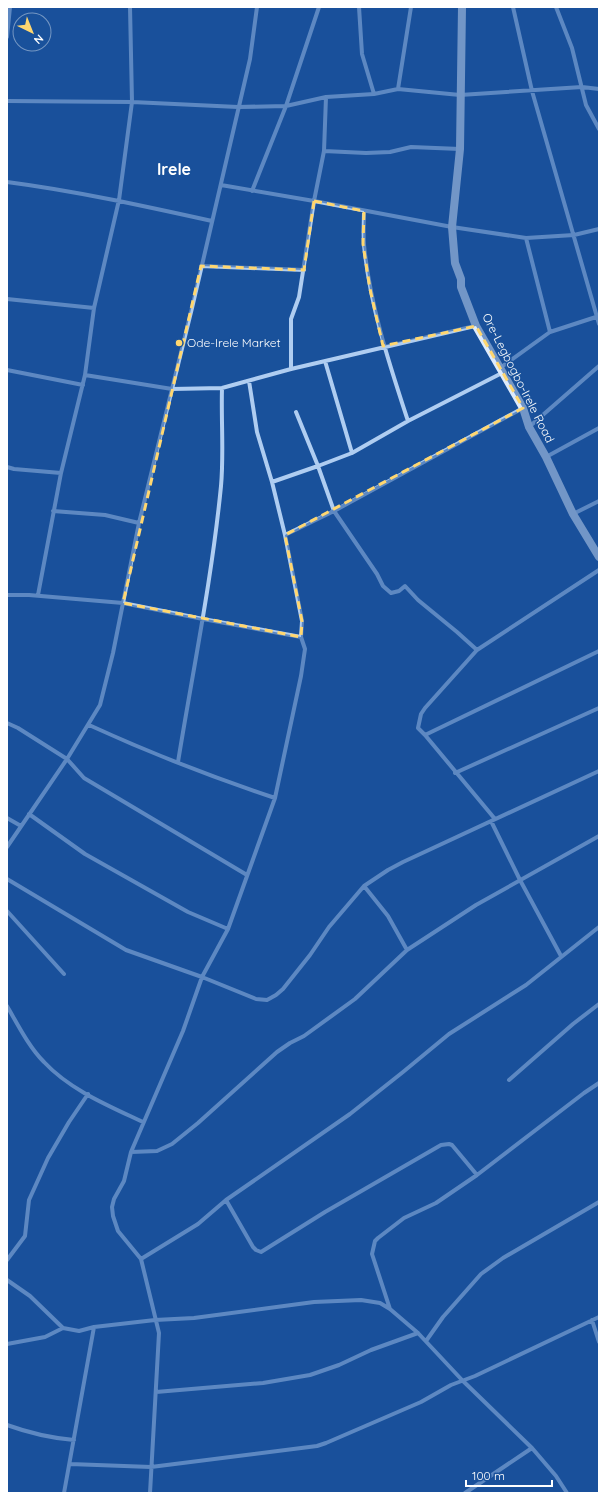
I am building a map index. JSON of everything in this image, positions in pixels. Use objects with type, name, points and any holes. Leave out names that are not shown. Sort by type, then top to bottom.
[{"type":"main road","name":"Ore-Legbogbo-Irele Road","points":[[462,7],[460,149],[452,227],[455,263],[461,279],[461,287],[476,326],[523,408],[529,427],[546,456],[573,514],[599,557]]},
{"type":"street","points":[[7,37],[10,7]]},
{"type":"street","points":[[38,595],[61,473],[85,375],[94,308],[119,200],[132,102],[130,7]]},
{"type":"street","points":[[7,847],[89,725],[100,705],[113,653],[139,523],[250,59],[257,7]]},
{"type":"street","points":[[252,191],[286,106],[319,7]]},
{"type":"street","points":[[359,7],[362,54],[374,94]]},
{"type":"street","points":[[398,89],[411,7]]},
{"type":"street","points":[[513,7],[532,91],[598,316],[599,324]]},
{"type":"street","points":[[556,7],[572,48],[586,104],[599,129]]},
{"type":"street","points":[[7,101],[132,102],[238,107],[286,106],[326,97],[374,94],[398,89],[460,95],[582,87],[599,89]]},
{"type":"street","points":[[291,369],[291,320],[299,297],[314,201],[324,151],[326,97]]},
{"type":"street","points":[[324,151],[366,153],[390,152],[411,147],[460,149]]},
{"type":"street","points":[[7,182],[48,187],[119,200],[212,221]]},
{"type":"street","points":[[221,185],[452,227],[526,238],[574,234],[599,229]]},
{"type":"street","points":[[364,211],[364,251],[370,289],[383,346],[408,421]]},
{"type":"street","points":[[526,238],[550,332]]},
{"type":"street","points":[[201,266],[304,270]]},
{"type":"street","points":[[7,299],[94,308]]},
{"type":"street","points":[[272,482],[352,452],[501,371],[550,332],[598,316]]},
{"type":"street","points":[[85,375],[172,389],[222,388],[383,346],[476,326]]},
{"type":"street","points":[[325,361],[352,452]]},
{"type":"street","points":[[529,427],[599,366]]},
{"type":"street","points":[[7,370],[82,385]]},
{"type":"street","points":[[150,1493],[159,1333],[140,1259],[118,1231],[113,1216],[112,1207],[114,1199],[124,1181],[131,1152],[183,1031],[202,977],[228,929],[246,875],[275,798],[301,676],[305,649],[301,636],[302,621],[285,535],[272,482],[257,432],[249,381]]},
{"type":"street","points":[[178,762],[193,669],[203,619],[221,485],[223,447],[222,388]]},
{"type":"street","points":[[285,535],[334,511],[523,408]]},
{"type":"street","points":[[296,412],[334,511],[383,586],[388,592],[396,593],[405,586],[418,600],[477,650]]},
{"type":"street","points":[[546,456],[599,428]]},
{"type":"street","points":[[7,467],[14,469],[61,473]]},
{"type":"street","points":[[573,514],[599,501]]},
{"type":"street","points":[[53,511],[105,515],[139,523]]},
{"type":"street","points":[[561,956],[520,880],[493,820],[418,728],[421,714],[477,650],[599,570]]},
{"type":"street","points":[[7,595],[38,595],[122,602],[203,619],[301,636]]},
{"type":"street","points":[[425,735],[599,651]]},
{"type":"street","points":[[455,772],[599,708]]},
{"type":"street","points":[[7,723],[18,728],[67,758],[84,778],[246,875]]},
{"type":"street","points":[[89,725],[133,745],[223,780],[275,798]]},
{"type":"street","points":[[7,879],[126,950],[261,1000],[271,998],[282,989],[310,955],[329,927],[364,886],[403,862],[599,771]]},
{"type":"street","points":[[29,814],[85,854],[188,912],[228,929]]},
{"type":"street","points":[[7,818],[21,826]]},
{"type":"street","points":[[131,1152],[157,1151],[172,1144],[276,1052],[304,1036],[350,1003],[407,950],[476,905],[599,836]]},
{"type":"street","points":[[364,886],[388,916],[407,950]]},
{"type":"street","points":[[7,911],[64,974]]},
{"type":"street","points":[[140,1259],[198,1224],[226,1200],[350,1114],[404,1072],[449,1034],[526,985],[599,927]]},
{"type":"street","points":[[509,1080],[573,1024],[599,1004]]},
{"type":"street","points":[[7,1006],[31,1046],[44,1062],[66,1081],[143,1122]]},
{"type":"street","points":[[390,1309],[372,1254],[375,1241],[404,1218],[436,1203],[477,1175],[599,1083]]},
{"type":"street","points":[[7,1260],[25,1236],[29,1200],[48,1158],[69,1122],[88,1094]]},
{"type":"street","points":[[226,1200],[253,1247],[261,1252],[325,1212],[441,1145],[452,1145],[477,1175]]},
{"type":"street","points":[[426,1341],[443,1317],[480,1274],[503,1258],[599,1202]]},
{"type":"street","points":[[7,1280],[30,1296],[63,1328],[79,1331],[155,1320],[194,1318],[314,1302],[346,1300],[373,1301],[390,1309],[418,1333],[462,1380],[532,1448],[556,1476],[565,1492]]},
{"type":"street","points":[[70,1464],[151,1466],[317,1446],[421,1402],[462,1380],[475,1376],[599,1317]]},
{"type":"street","points":[[592,1320],[599,1342]]},
{"type":"street","points":[[7,1344],[45,1337],[63,1328]]},
{"type":"street","points":[[64,1493],[94,1328]]},
{"type":"street","points":[[156,1392],[263,1383],[310,1375],[418,1333]]},
{"type":"street","points":[[7,1425],[28,1433],[74,1440]]},
{"type":"street","points":[[465,1493],[532,1448]]},
{"type":"highlighted area","points":[[314,201],[364,211],[363,244],[370,289],[383,346],[476,326],[523,408],[285,535],[302,621],[301,637],[123,603],[201,266],[304,270]]},
{"type":"place","name":"Ode-Irele Market","points":[[179,343]]},
{"type":"district","name":"Irele","points":[[174,169]]}]
